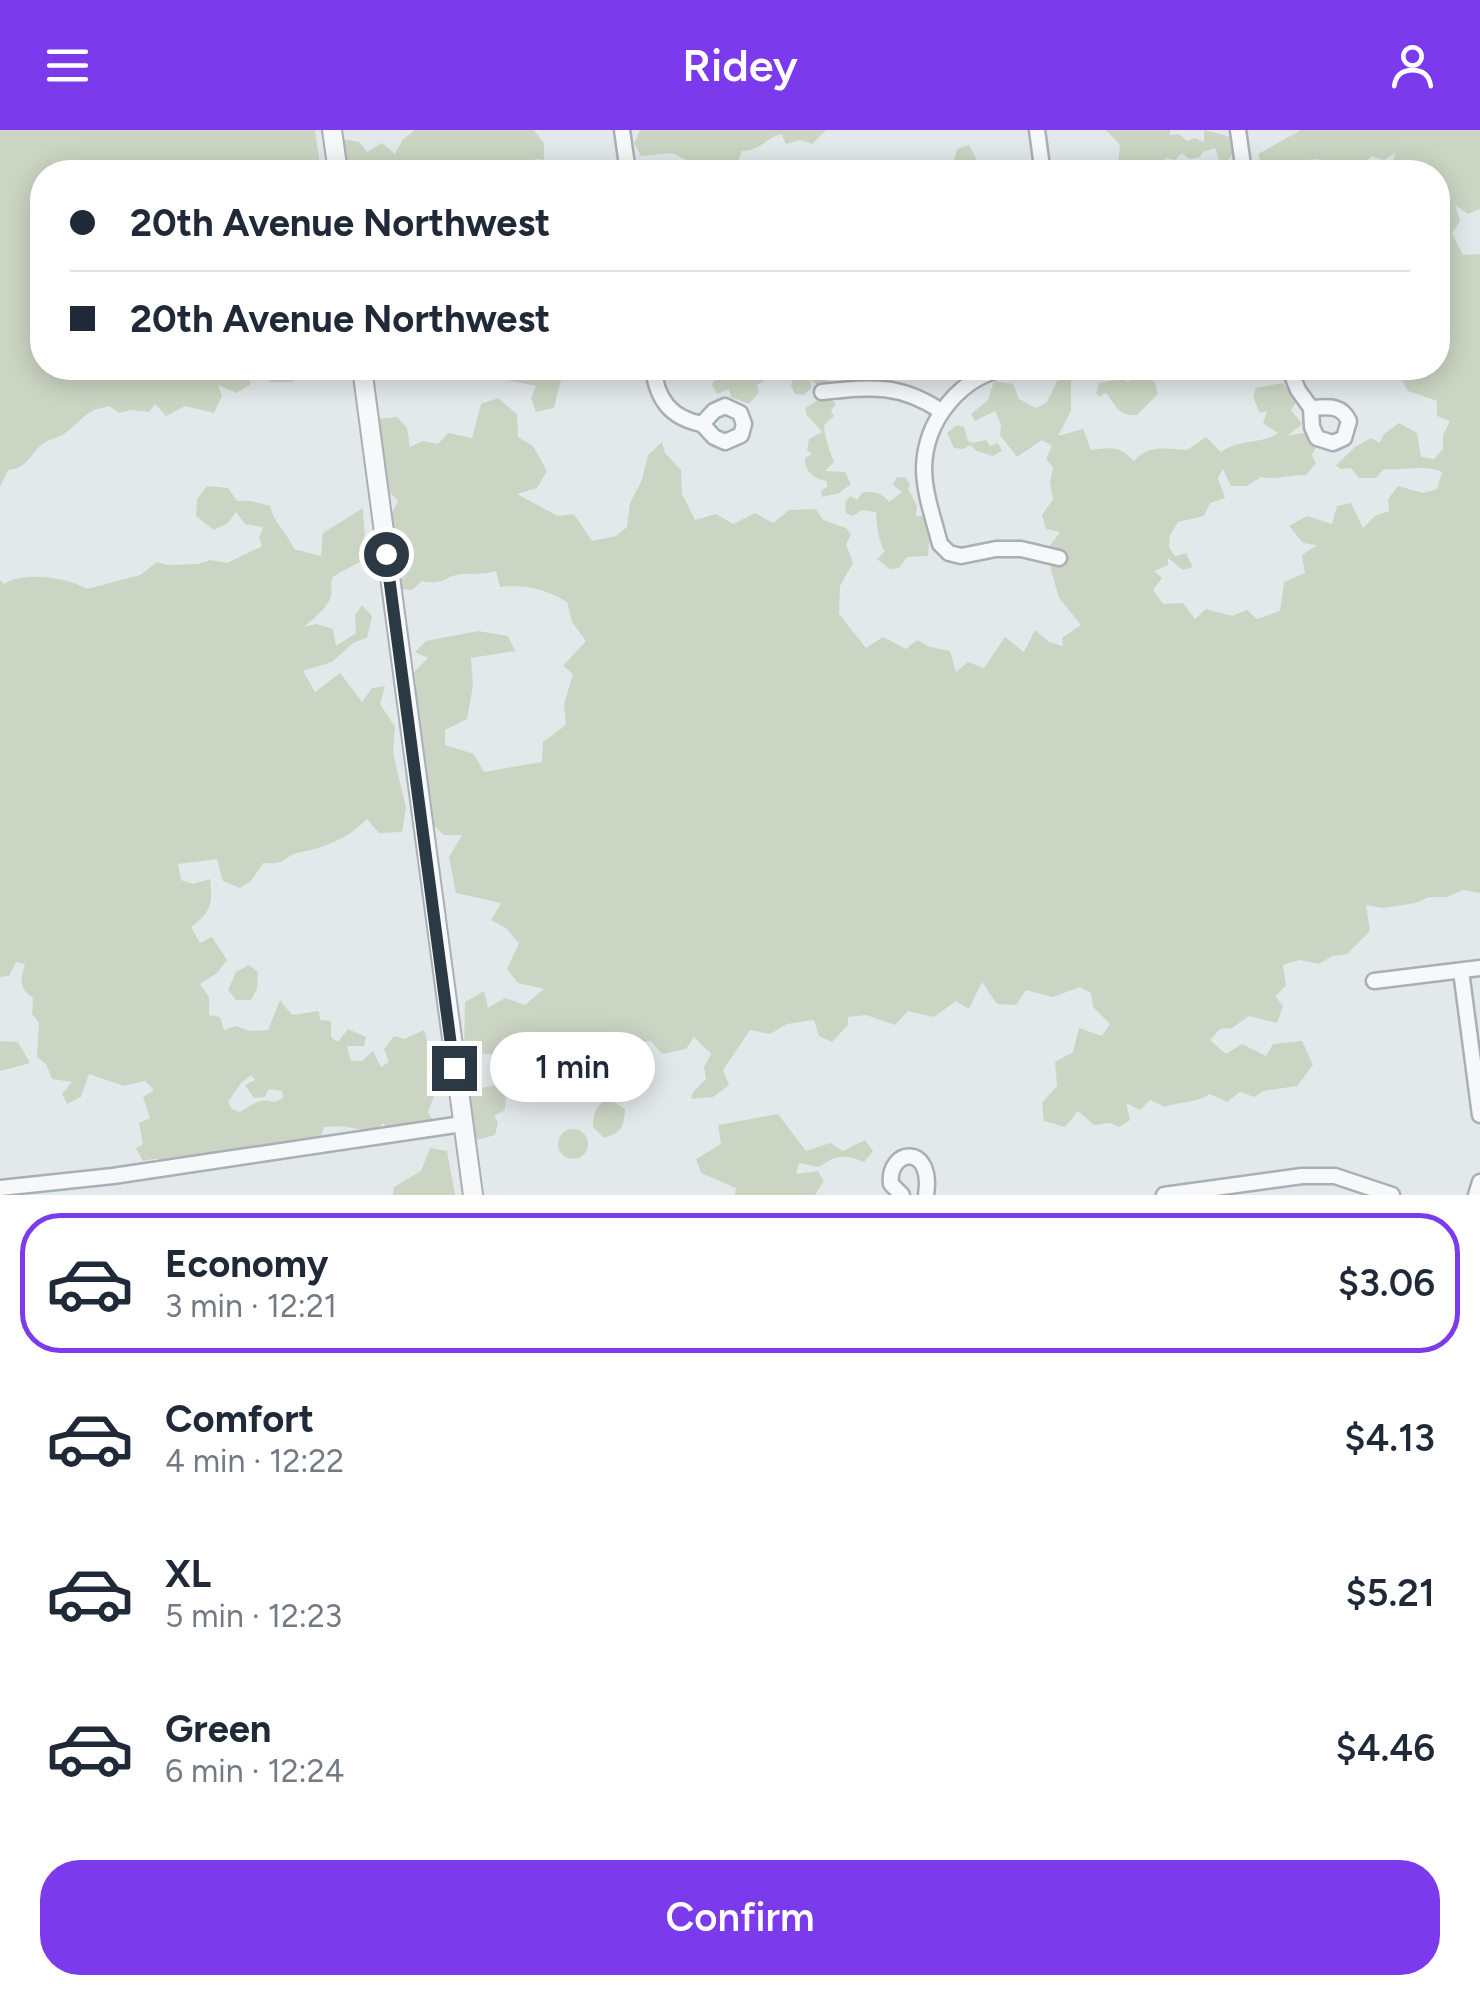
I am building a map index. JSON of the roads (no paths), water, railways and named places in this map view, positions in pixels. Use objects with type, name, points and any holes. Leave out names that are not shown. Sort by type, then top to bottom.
[{"type":"street","points":[[332,130],[336,160]]},
{"type":"street","points":[[622,130],[626,160]]},
{"type":"street","points":[[1037,130],[1041,160]]},
{"type":"street","points":[[1238,130],[1242,160]]},
{"type":"street","points":[[364,380],[473,1195]]},
{"type":"street","points":[[655,380],[658,396],[666,408],[676,416],[702,424]]},
{"type":"street","points":[[977,380],[941,411],[929,439],[924,468],[940,544],[948,553],[961,556],[1021,549],[1059,558]]},
{"type":"street","points":[[1294,380],[1311,408]]},
{"type":"street","points":[[822,392],[895,388],[941,411]]},
{"type":"street","points":[[1374,981],[1480,968]]},
{"type":"street","points":[[1461,970],[1480,1115]]},
{"type":"street","points":[[0,1188],[131,1173],[462,1124]]},
{"type":"street","points":[[902,1195],[891,1184],[891,1171],[898,1161],[910,1157],[921,1161],[928,1172],[926,1195]]},
{"type":"street","points":[[1164,1195],[1302,1176],[1335,1176],[1392,1195]]},
{"type":"street","points":[[1476,1195],[1480,1182]]}]
